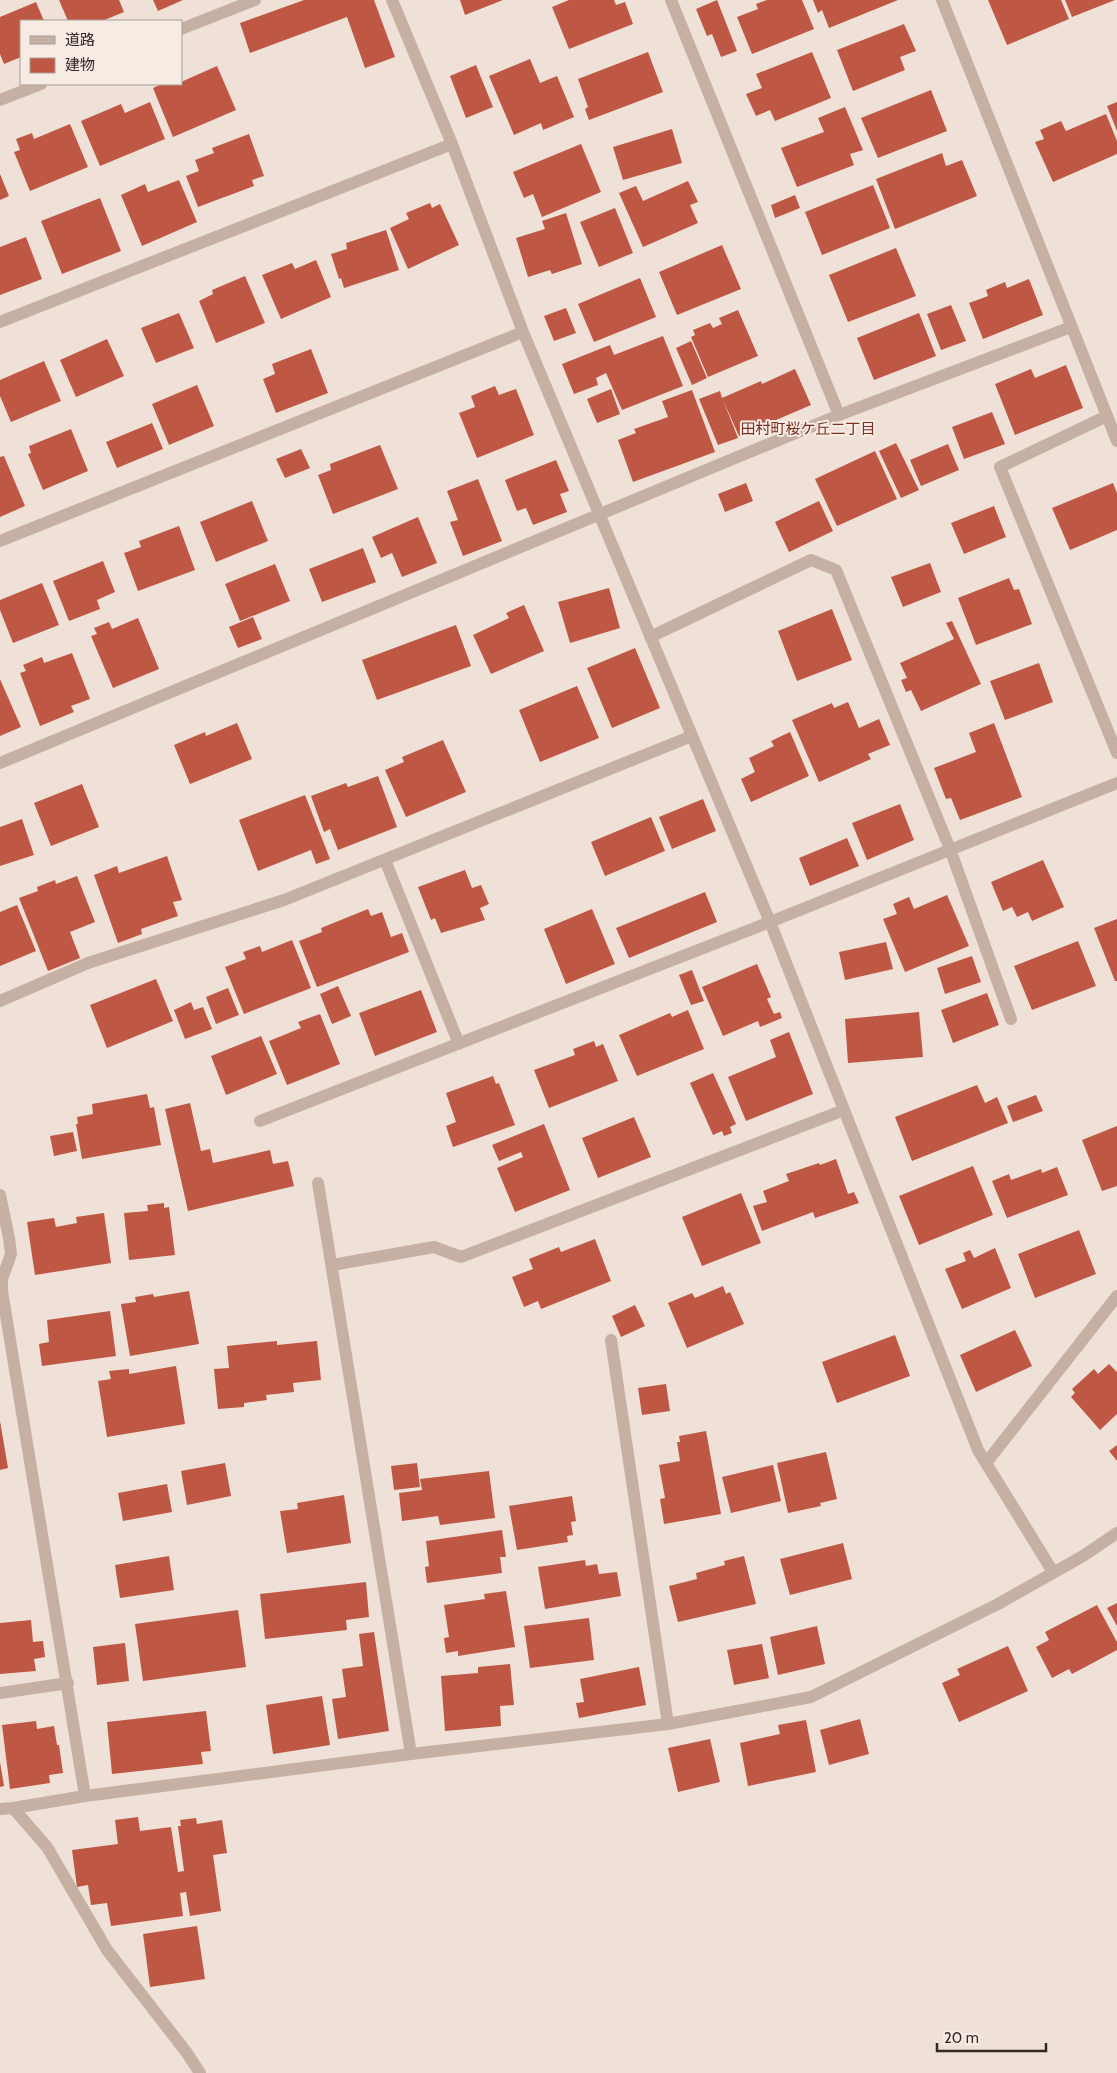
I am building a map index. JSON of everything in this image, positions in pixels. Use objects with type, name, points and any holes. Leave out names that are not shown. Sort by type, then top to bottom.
[{"type":"street","points":[[182,29],[255,0]]},
{"type":"street","points":[[392,0],[452,144],[523,332],[770,922],[978,1450],[1053,1572]]},
{"type":"street","points":[[671,0],[839,415]]},
{"type":"street","points":[[942,0],[1071,328],[1110,410],[1117,441]]},
{"type":"street","points":[[0,100],[38,85]]},
{"type":"street","points":[[0,322],[452,144]]},
{"type":"street","points":[[0,763],[839,415],[1071,328]]},
{"type":"street","points":[[0,541],[523,332]]},
{"type":"street","points":[[1110,410],[1000,468],[1117,753]]},
{"type":"street","points":[[650,637],[811,560],[836,570],[950,850],[1011,1019]]},
{"type":"street","points":[[0,1001],[88,963],[284,900],[692,736]]},
{"type":"street","points":[[260,1121],[770,922],[1117,782]]},
{"type":"street","points":[[385,860],[459,1044]]},
{"type":"street","points":[[332,1266],[434,1247],[462,1257],[844,1110]]},
{"type":"street","points":[[318,1183],[411,1754]]},
{"type":"street","points":[[0,1195],[9,1238],[10,1254],[2,1279],[2,1291],[68,1683],[85,1796]]},
{"type":"street","points":[[986,1463],[1117,1296]]},
{"type":"street","points":[[611,1340],[668,1724]]},
{"type":"street","points":[[6,1808],[411,1754],[668,1724],[812,1697],[998,1604],[1082,1556],[1117,1533]]},
{"type":"street","points":[[0,1693],[68,1683]]},
{"type":"street","points":[[6,1808],[47,1847],[107,1950],[187,2053],[200,2073]]},
{"type":"building","points":[[59,0],[119,0],[124,12],[104,20],[68,20]]},
{"type":"building","points":[[153,0],[183,0],[158,11]]},
{"type":"building","points":[[304,0],[374,0],[395,57],[365,68],[347,17],[250,53],[240,23]]},
{"type":"building","points":[[460,0],[503,0],[465,15]]},
{"type":"building","points":[[569,0],[614,0],[616,5],[625,2],[633,24],[569,49],[552,7]]},
{"type":"building","points":[[717,0],[737,51],[721,57],[712,34],[707,36],[696,9]]},
{"type":"building","points":[[767,0],[802,0],[814,29],[752,54],[737,17],[758,9],[756,4]]},
{"type":"building","points":[[813,0],[898,0],[829,28],[822,10],[818,13]]},
{"type":"building","points":[[988,0],[1061,0],[1069,19],[1007,45]]},
{"type":"building","points":[[1065,0],[1115,0],[1072,17]]},
{"type":"building","points":[[36,2],[44,20],[20,20],[20,57],[4,64],[0,54],[0,17]]},
{"type":"building","points":[[904,24],[916,51],[900,57],[905,70],[853,91],[837,50]]},
{"type":"building","points":[[648,52],[663,92],[589,120],[585,109],[588,107],[578,79]]},
{"type":"building","points":[[812,52],[831,98],[775,121],[770,110],[756,116],[746,94],[762,88],[756,74]]},
{"type":"building","points":[[530,59],[540,83],[557,76],[574,117],[543,130],[541,123],[514,135],[489,76]]},
{"type":"building","points":[[476,65],[493,107],[466,118],[450,76]]},
{"type":"building","points":[[217,66],[236,110],[173,137],[153,88],[160,85],[182,85],[182,82]]},
{"type":"building","points":[[931,90],[947,131],[878,158],[861,118]]},
{"type":"building","points":[[150,102],[165,139],[100,166],[81,121],[121,104],[125,113]]},
{"type":"building","points":[[1117,102],[1117,131],[1107,106]]},
{"type":"building","points":[[845,107],[863,150],[850,154],[854,165],[797,187],[781,148],[824,132],[818,118]]},
{"type":"building","points":[[1106,114],[1117,141],[1117,154],[1053,182],[1035,142],[1044,139],[1040,130],[1061,121],[1066,131]]},
{"type":"building","points":[[70,124],[88,167],[30,191],[14,152],[20,150],[16,139],[32,133],[34,139]]},
{"type":"building","points":[[672,129],[682,163],[623,180],[613,147]]},
{"type":"building","points":[[249,134],[264,176],[252,180],[254,186],[198,207],[186,176],[199,171],[195,160],[214,153],[212,148]]},
{"type":"building","points":[[581,144],[601,192],[542,217],[533,194],[524,198],[513,172]]},
{"type":"building","points":[[942,153],[946,166],[962,160],[977,196],[895,229],[876,179]]},
{"type":"building","points":[[0,174],[9,196],[0,200]]},
{"type":"building","points":[[179,180],[197,222],[142,246],[121,195],[145,184],[148,192]]},
{"type":"building","points":[[688,181],[698,202],[690,205],[698,223],[643,247],[619,193],[636,186],[643,201]]},
{"type":"building","points":[[873,185],[890,228],[822,255],[805,212]]},
{"type":"building","points":[[795,195],[800,208],[775,218],[771,205]]},
{"type":"building","points":[[100,198],[121,251],[62,274],[41,221]]},
{"type":"building","points":[[430,203],[432,208],[440,204],[459,245],[408,269],[390,228],[409,219],[406,213]]},
{"type":"building","points":[[615,208],[633,253],[599,267],[580,222]]},
{"type":"building","points":[[566,213],[582,264],[552,274],[550,270],[528,277],[516,238],[545,229],[542,221]]},
{"type":"building","points":[[386,230],[399,270],[344,288],[331,254],[347,249],[346,243]]},
{"type":"building","points":[[26,237],[42,279],[0,295],[0,247]]},
{"type":"building","points":[[722,245],[741,289],[677,315],[659,272]]},
{"type":"building","points":[[896,248],[916,296],[848,322],[829,275]]},
{"type":"building","points":[[316,260],[331,297],[281,319],[262,275],[292,263],[295,269]]},
{"type":"building","points":[[245,276],[265,323],[216,343],[199,301],[213,294],[212,290]]},
{"type":"building","points":[[640,278],[656,317],[594,342],[578,304]]},
{"type":"building","points":[[1029,279],[1043,315],[983,339],[969,303],[988,296],[986,290],[1005,282],[1007,288]]},
{"type":"building","points":[[951,305],[966,341],[941,350],[927,314]]},
{"type":"building","points":[[566,308],[576,333],[554,341],[544,316]]},
{"type":"building","points":[[738,310],[758,356],[708,377],[691,337],[695,335],[693,330],[710,323],[713,328],[722,324],[719,318]]},
{"type":"building","points":[[179,313],[194,348],[156,363],[141,328]]},
{"type":"building","points":[[919,313],[936,356],[874,380],[857,338]]},
{"type":"building","points":[[663,336],[683,386],[622,410],[606,373],[596,378],[598,385],[574,394],[562,364],[610,345],[614,355]]},
{"type":"building","points":[[107,339],[124,376],[76,397],[60,360]]},
{"type":"building","points":[[691,341],[707,378],[692,385],[676,348]]},
{"type":"building","points":[[311,349],[328,393],[276,413],[263,379],[275,374],[272,364]]},
{"type":"building","points":[[44,361],[61,401],[11,422],[0,396],[0,380]]},
{"type":"building","points":[[1066,365],[1083,408],[1015,435],[995,384],[1031,369],[1035,378]]},
{"type":"building","points":[[795,369],[811,405],[739,436],[723,400],[738,438],[718,445],[699,399],[720,391],[722,398],[761,381],[762,384]]},
{"type":"building","points":[[197,385],[214,426],[169,445],[152,404]]},
{"type":"building","points":[[495,386],[499,395],[516,389],[534,435],[477,458],[459,413],[475,407],[471,396]]},
{"type":"building","points":[[611,389],[620,414],[597,423],[587,399]]},
{"type":"building","points":[[692,390],[715,452],[633,482],[618,440],[636,433],[634,429],[668,417],[662,401]]},
{"type":"building","points":[[992,412],[1005,444],[964,459],[952,427]]},
{"type":"building","points":[[152,423],[163,449],[117,468],[106,442]]},
{"type":"building","points":[[71,429],[88,471],[43,490],[28,454],[31,453],[29,446]]},
{"type":"building","points":[[896,443],[919,490],[901,498],[879,451]]},
{"type":"building","points":[[948,444],[959,470],[921,486],[910,460]]},
{"type":"building","points":[[380,445],[398,489],[333,514],[318,475],[331,470],[330,464]]},
{"type":"building","points":[[301,449],[310,468],[285,478],[276,459]]},
{"type":"building","points":[[875,451],[897,499],[837,526],[815,479]]},
{"type":"building","points":[[4,456],[25,506],[0,517],[0,457]]},
{"type":"building","points":[[556,460],[569,491],[560,494],[567,512],[533,525],[526,508],[517,511],[505,480]]},
{"type":"building","points":[[478,479],[502,541],[463,556],[450,522],[458,520],[447,491]]},
{"type":"building","points":[[746,483],[753,501],[725,512],[718,494]]},
{"type":"building","points":[[1113,483],[1117,493],[1117,530],[1070,550],[1052,508]]},
{"type":"building","points":[[252,501],[268,541],[216,562],[200,522]]},
{"type":"building","points":[[819,501],[833,531],[789,552],[775,522]]},
{"type":"building","points":[[994,506],[1006,537],[964,554],[951,523]]},
{"type":"building","points":[[418,517],[437,563],[402,577],[392,553],[381,558],[372,537]]},
{"type":"building","points":[[179,526],[195,570],[138,591],[124,553],[141,547],[139,541]]},
{"type":"building","points":[[363,548],[376,582],[322,602],[309,569]]},
{"type":"building","points":[[103,561],[115,592],[97,600],[100,609],[69,621],[53,581]]},
{"type":"building","points":[[930,563],[941,592],[903,607],[891,577]]},
{"type":"building","points":[[275,564],[290,601],[240,621],[225,584]]},
{"type":"building","points":[[1009,578],[1014,590],[1019,589],[1032,624],[976,645],[958,598]]},
{"type":"building","points":[[42,583],[59,625],[13,643],[0,610],[0,600]]},
{"type":"building","points":[[609,588],[620,628],[570,643],[558,602]]},
{"type":"building","points":[[524,605],[544,651],[491,674],[473,635],[509,618],[506,613]]},
{"type":"building","points":[[832,609],[852,660],[797,681],[778,631]]},
{"type":"building","points":[[253,617],[262,639],[238,648],[229,627]]},
{"type":"building","points":[[138,618],[159,669],[113,688],[91,636],[97,634],[94,628],[109,622],[112,629]]},
{"type":"building","points":[[952,621],[981,684],[921,711],[911,690],[906,692],[901,680],[907,678],[900,663],[954,639],[946,623]]},
{"type":"building","points":[[456,625],[471,666],[377,700],[362,660]]},
{"type":"building","points":[[635,648],[660,708],[612,728],[587,668]]},
{"type":"building","points":[[72,653],[90,699],[71,706],[74,712],[40,726],[20,673],[26,671],[23,665],[42,657],[44,663]]},
{"type":"building","points":[[1039,663],[1053,702],[1005,720],[990,681]]},
{"type":"building","points":[[0,679],[21,727],[0,736]]},
{"type":"building","points":[[577,686],[599,738],[540,762],[519,710]]},
{"type":"building","points":[[848,702],[859,728],[879,719],[890,745],[868,754],[871,759],[819,782],[792,720],[832,703],[834,708]]},
{"type":"building","points":[[237,723],[252,759],[190,784],[174,745],[205,732],[206,736]]},
{"type":"building","points":[[994,723],[1022,797],[960,820],[951,798],[946,799],[934,768],[976,752],[969,733]]},
{"type":"building","points":[[790,732],[809,776],[751,802],[741,779],[755,772],[749,758],[774,746],[771,741]]},
{"type":"building","points":[[443,740],[466,792],[406,817],[385,770],[404,762],[402,757]]},
{"type":"building","points":[[378,776],[397,827],[338,850],[330,829],[324,832],[311,796],[346,783],[348,787]]},
{"type":"building","points":[[82,784],[99,827],[51,846],[34,803]]},
{"type":"building","points":[[305,795],[330,859],[316,864],[311,850],[258,871],[239,820]]},
{"type":"building","points":[[703,799],[716,831],[672,849],[659,817]]},
{"type":"building","points":[[900,804],[914,840],[867,860],[852,823]]},
{"type":"building","points":[[651,817],[665,851],[605,876],[591,842]]},
{"type":"building","points":[[22,819],[34,855],[0,866],[0,827]]},
{"type":"building","points":[[847,838],[859,866],[810,886],[799,858]]},
{"type":"building","points":[[167,856],[182,900],[173,902],[178,916],[141,929],[142,934],[118,943],[94,875],[117,866],[119,873]]},
{"type":"building","points":[[1043,860],[1064,907],[1032,921],[1028,912],[1017,917],[1012,907],[1003,911],[991,882]]},
{"type":"building","points":[[465,870],[472,888],[481,885],[489,904],[480,908],[485,920],[441,933],[435,918],[431,920],[418,887]]},
{"type":"building","points":[[77,876],[95,922],[70,932],[80,958],[48,971],[19,898],[38,891],[37,887],[55,880],[56,884]]},
{"type":"building","points":[[705,892],[717,922],[629,958],[616,928]]},
{"type":"building","points":[[947,895],[969,946],[905,972],[883,919],[897,914],[893,904],[909,897],[914,909]]},
{"type":"building","points":[[17,905],[36,951],[0,966],[0,912]]},
{"type":"building","points":[[368,909],[371,916],[382,912],[391,937],[402,933],[409,952],[317,987],[299,941],[322,932],[321,928]]},
{"type":"building","points":[[592,909],[615,964],[566,984],[544,929]]},
{"type":"building","points":[[1117,919],[1117,981],[1115,981],[1094,928]]},
{"type":"building","points":[[292,940],[311,988],[244,1014],[225,967],[246,959],[243,952],[260,946],[262,952]]},
{"type":"building","points":[[1078,941],[1096,986],[1032,1010],[1014,966]]},
{"type":"building","points":[[886,942],[893,969],[845,980],[839,952]]},
{"type":"building","points":[[972,956],[981,982],[945,994],[937,968]]},
{"type":"building","points":[[757,964],[771,997],[767,999],[774,1014],[780,1012],[782,1018],[760,1027],[758,1021],[723,1036],[702,987]]},
{"type":"building","points":[[692,970],[704,1001],[691,1005],[679,975]]},
{"type":"building","points":[[156,979],[173,1021],[107,1048],[90,1005]]},
{"type":"building","points":[[338,986],[351,1016],[332,1024],[320,994]]},
{"type":"building","points":[[228,988],[239,1015],[216,1024],[206,997]]},
{"type":"building","points":[[421,990],[437,1032],[375,1056],[359,1013]]},
{"type":"building","points":[[987,993],[999,1025],[953,1043],[941,1010]]},
{"type":"building","points":[[191,1002],[194,1010],[203,1007],[212,1029],[185,1039],[174,1010]]},
{"type":"building","points":[[688,1010],[704,1049],[637,1076],[619,1035],[670,1013],[672,1017]]},
{"type":"building","points":[[919,1012],[923,1057],[848,1063],[845,1019]]},
{"type":"building","points":[[320,1014],[340,1064],[287,1085],[269,1041],[301,1028],[298,1022]]},
{"type":"building","points":[[789,1032],[813,1094],[746,1121],[728,1077],[776,1057],[770,1040]]},
{"type":"building","points":[[261,1036],[277,1074],[226,1095],[211,1056]]},
{"type":"building","points":[[594,1041],[596,1047],[603,1044],[618,1081],[549,1108],[534,1070],[575,1055],[573,1049]]},
{"type":"building","points":[[713,1073],[736,1124],[730,1127],[732,1133],[724,1136],[722,1131],[713,1135],[690,1083]]},
{"type":"building","points":[[493,1076],[496,1084],[499,1083],[515,1125],[453,1147],[446,1126],[456,1122],[446,1093]]},
{"type":"building","points":[[977,1085],[985,1103],[997,1097],[1008,1123],[912,1161],[895,1117]]},
{"type":"building","points":[[147,1094],[150,1108],[154,1107],[161,1145],[82,1159],[76,1124],[78,1124],[77,1117],[93,1114],[92,1104]]},
{"type":"building","points":[[1036,1095],[1043,1111],[1013,1122],[1007,1106]]},
{"type":"building","points":[[190,1103],[201,1151],[210,1149],[213,1163],[270,1150],[273,1164],[288,1161],[294,1186],[188,1211],[165,1109]]},
{"type":"building","points":[[634,1117],[651,1157],[598,1178],[582,1138]]},
{"type":"building","points":[[544,1124],[570,1190],[515,1212],[497,1168],[523,1157],[521,1152],[499,1161],[492,1145]]},
{"type":"building","points":[[1117,1126],[1117,1186],[1102,1191],[1082,1140]]},
{"type":"building","points":[[73,1132],[77,1151],[54,1156],[50,1136]]},
{"type":"building","points":[[836,1159],[848,1194],[854,1192],[859,1203],[815,1218],[813,1212],[762,1231],[753,1206],[767,1202],[763,1191],[789,1181],[786,1174]]},
{"type":"building","points":[[973,1166],[993,1215],[919,1245],[899,1196]]},
{"type":"building","points":[[1057,1167],[1068,1195],[1007,1218],[992,1181],[1009,1174],[1011,1180],[1041,1169],[1042,1173]]},
{"type":"building","points":[[741,1193],[761,1243],[702,1266],[682,1217]]},
{"type":"building","points":[[164,1203],[164,1208],[169,1207],[175,1255],[129,1260],[124,1213],[148,1211],[147,1205]]},
{"type":"building","points":[[104,1213],[111,1263],[35,1275],[27,1222],[54,1218],[56,1227],[77,1223],[76,1217]]},
{"type":"building","points":[[1079,1230],[1096,1274],[1035,1298],[1018,1254]]},
{"type":"building","points":[[595,1239],[611,1281],[541,1309],[538,1301],[524,1307],[512,1277],[533,1269],[529,1259],[559,1247],[561,1252]]},
{"type":"building","points":[[995,1248],[1011,1288],[962,1309],[945,1269],[966,1261],[963,1253],[970,1250],[974,1258]]},
{"type":"building","points":[[723,1286],[726,1294],[730,1292],[744,1324],[687,1348],[668,1303],[692,1293],[695,1298]]},
{"type":"building","points":[[189,1291],[199,1344],[130,1356],[121,1304],[136,1302],[135,1297],[153,1294],[154,1297]]},
{"type":"building","points":[[635,1305],[645,1326],[621,1337],[612,1316]]},
{"type":"building","points":[[110,1311],[116,1356],[42,1366],[39,1344],[49,1342],[47,1320]]},
{"type":"building","points":[[1015,1330],[1032,1366],[976,1392],[960,1355]]},
{"type":"building","points":[[895,1335],[910,1376],[837,1403],[822,1362]]},
{"type":"building","points":[[277,1341],[277,1345],[317,1341],[321,1380],[293,1383],[294,1392],[266,1395],[267,1400],[244,1403],[244,1407],[218,1409],[214,1369],[229,1368],[227,1346]]},
{"type":"building","points":[[1109,1364],[1117,1372],[1117,1414],[1100,1430],[1071,1397],[1075,1393],[1072,1389],[1094,1369],[1098,1374]]},
{"type":"building","points":[[176,1366],[185,1424],[107,1437],[98,1381],[111,1379],[109,1371],[129,1369],[129,1374]]},
{"type":"building","points":[[666,1384],[670,1411],[642,1415],[638,1388]]},
{"type":"building","points":[[0,1421],[8,1468],[0,1470]]},
{"type":"building","points":[[706,1431],[721,1514],[664,1524],[660,1499],[665,1498],[659,1465],[680,1461],[677,1442],[680,1442],[679,1436]]},
{"type":"building","points":[[1117,1445],[1117,1461],[1109,1451]]},
{"type":"building","points":[[826,1452],[837,1499],[820,1503],[821,1506],[788,1513],[777,1463]]},
{"type":"building","points":[[225,1463],[231,1496],[187,1505],[181,1471]]},
{"type":"building","points":[[417,1463],[420,1487],[394,1490],[391,1466]]},
{"type":"building","points":[[773,1465],[781,1501],[731,1513],[722,1477]]},
{"type":"building","points":[[489,1471],[495,1518],[440,1525],[438,1516],[402,1521],[399,1493],[422,1490],[420,1479]]},
{"type":"building","points":[[167,1484],[172,1512],[123,1521],[118,1493]]},
{"type":"building","points":[[344,1495],[351,1543],[287,1553],[280,1511],[298,1509],[297,1503]]},
{"type":"building","points":[[572,1496],[576,1521],[571,1522],[573,1535],[567,1536],[568,1542],[517,1550],[509,1506]]},
{"type":"building","points":[[502,1530],[506,1557],[500,1557],[502,1573],[427,1583],[425,1567],[429,1566],[426,1541]]},
{"type":"building","points":[[843,1543],[852,1579],[790,1595],[780,1559]]},
{"type":"building","points":[[169,1556],[174,1590],[120,1598],[115,1565]]},
{"type":"building","points":[[744,1556],[756,1604],[678,1622],[669,1586],[697,1579],[696,1573],[725,1565],[724,1561]]},
{"type":"building","points":[[585,1560],[586,1566],[597,1564],[599,1574],[617,1572],[621,1596],[545,1609],[538,1567]]},
{"type":"building","points":[[366,1582],[369,1617],[346,1620],[347,1630],[265,1639],[260,1594]]},
{"type":"building","points":[[506,1591],[515,1647],[458,1656],[458,1651],[446,1653],[444,1638],[449,1637],[444,1605],[485,1599],[484,1594]]},
{"type":"building","points":[[1117,1603],[1117,1626],[1107,1608]]},
{"type":"building","points":[[1097,1605],[1117,1642],[1117,1650],[1072,1674],[1069,1669],[1052,1678],[1036,1647],[1049,1640],[1045,1632]]},
{"type":"building","points":[[238,1610],[246,1667],[143,1681],[135,1624]]},
{"type":"building","points":[[589,1618],[594,1660],[530,1668],[524,1626]]},
{"type":"building","points":[[31,1620],[33,1642],[43,1641],[45,1657],[34,1659],[36,1671],[0,1674],[0,1623]]},
{"type":"building","points":[[817,1626],[825,1664],[778,1675],[770,1637]]},
{"type":"building","points":[[374,1632],[389,1731],[338,1739],[332,1699],[346,1697],[342,1669],[363,1666],[359,1634]]},
{"type":"building","points":[[125,1643],[129,1681],[97,1685],[93,1647]]},
{"type":"building","points":[[762,1644],[769,1678],[734,1685],[727,1650]]},
{"type":"building","points":[[1008,1646],[1028,1691],[959,1722],[942,1683],[960,1675],[957,1669]]},
{"type":"building","points":[[510,1664],[514,1705],[500,1706],[501,1726],[445,1731],[441,1676],[478,1673],[478,1667]]},
{"type":"building","points":[[639,1667],[646,1705],[579,1718],[576,1703],[584,1702],[580,1679]]},
{"type":"building","points":[[322,1696],[330,1745],[273,1754],[266,1705]]},
{"type":"building","points":[[206,1711],[211,1751],[201,1752],[203,1764],[112,1774],[107,1722]]},
{"type":"building","points":[[860,1719],[869,1754],[829,1765],[820,1730]]},
{"type":"building","points":[[806,1720],[816,1772],[748,1786],[740,1743],[780,1734],[778,1725]]},
{"type":"building","points":[[36,1721],[37,1729],[54,1726],[63,1773],[49,1775],[50,1783],[10,1789],[2,1725]]},
{"type":"building","points":[[710,1739],[720,1782],[678,1792],[668,1748]]},
{"type":"building","points":[[0,1762],[4,1786],[0,1787]]},
{"type":"building","points":[[138,1817],[140,1831],[171,1827],[178,1872],[184,1871],[178,1826],[181,1826],[180,1820],[196,1818],[197,1824],[222,1820],[227,1853],[213,1855],[221,1911],[190,1916],[186,1892],[180,1893],[183,1916],[111,1926],[107,1903],[91,1905],[88,1885],[77,1887],[72,1850],[118,1844],[115,1820]]},
{"type":"building","points":[[197,1926],[205,1979],[150,1987],[143,1934]]},
{"type":"district","name":"田村町桜ケ丘二丁目","points":[[808,429]]}]
